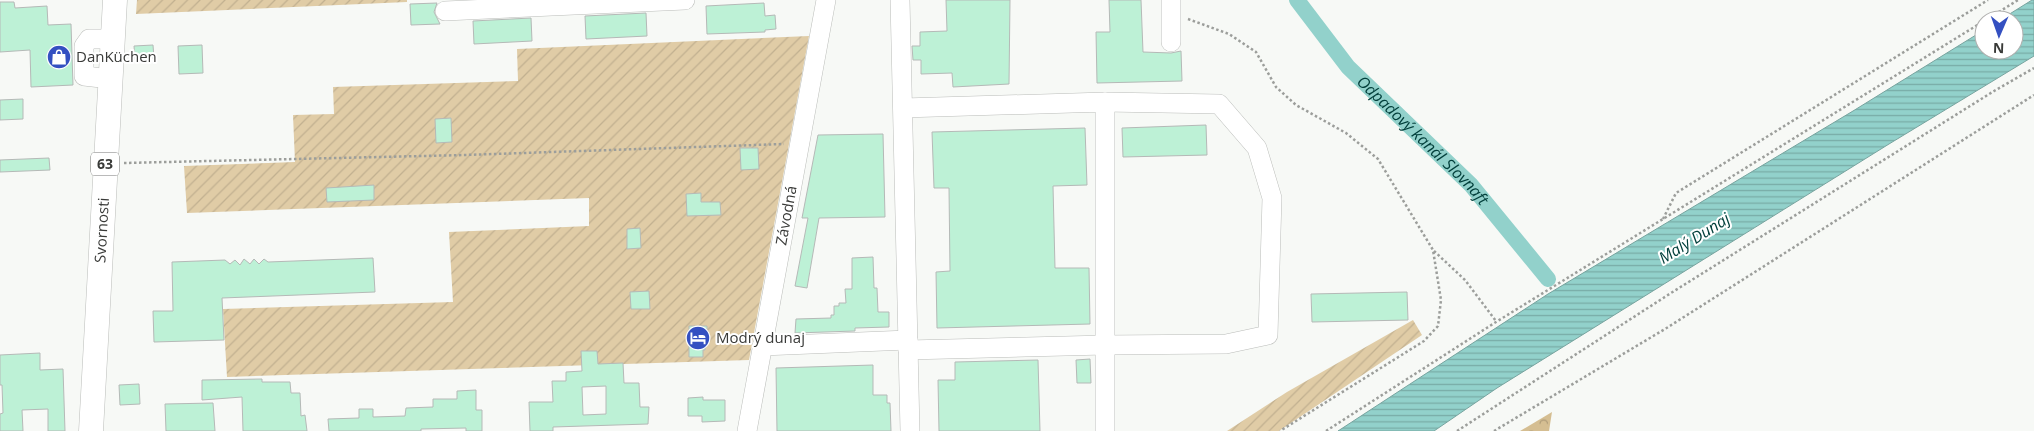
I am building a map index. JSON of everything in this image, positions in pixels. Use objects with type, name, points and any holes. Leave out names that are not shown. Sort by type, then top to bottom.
[{"type":"main road","name":"Svornosti","points":[[91,431],[114,0]]},
{"type":"street","points":[[445,11],[684,0]]},
{"type":"street","name":"Závodná","points":[[747,431],[826,0]]},
{"type":"street","points":[[900,0],[910,431]]},
{"type":"street","points":[[1171,5],[1171,42]]},
{"type":"street","points":[[762,346],[1226,344],[1268,336],[1272,198],[1256,148],[1219,104],[1105,102],[904,108]]},
{"type":"street","points":[[1105,102],[1105,431]]},
{"type":"path","points":[[1663,219],[1676,193],[1988,0]]},
{"type":"path","points":[[2002,10],[2018,0]]},
{"type":"path","points":[[1171,5],[1229,34],[1256,52],[1276,87],[1296,105],[1346,133],[1378,159],[1433,250],[1465,280],[1496,322]]},
{"type":"path","points":[[1326,431],[1496,322],[1974,28]]},
{"type":"path","points":[[1457,431],[1671,293],[1994,91],[2034,68]]},
{"type":"path","points":[[1494,431],[1665,329],[2034,95]]},
{"type":"path","points":[[105,163],[417,157],[800,144]]},
{"type":"path","points":[[1280,431],[1424,341],[1438,326],[1442,300],[1433,250]]},
{"type":"green space","points":[[1552,412],[1549,431],[1520,431]]},
{"type":"shaded area","points":[[137,0],[407,0],[407,2],[136,14]]},
{"type":"shaded area","points":[[809,36],[749,360],[227,377],[223,309],[453,302],[449,232],[589,226],[589,198],[187,213],[184,166],[295,162],[293,115],[334,114],[333,87],[518,81],[517,49]]},
{"type":"shaded area","points":[[1413,320],[1422,335],[1279,431],[1227,431],[1287,392]]},
{"type":"water","name":"Malý Dunaj","points":[[2034,0],[2034,56],[1497,388],[1434,431],[1338,431],[1548,294],[1974,36],[1974,60],[2024,60],[2024,10],[2016,10]]},
{"type":"building","points":[[946,0],[1010,0],[1009,84],[953,87],[952,73],[921,74],[921,60],[913,60],[912,46],[920,46],[920,32],[947,31]]},
{"type":"building","points":[[1109,0],[1141,0],[1143,52],[1171,53],[1181,51],[1182,81],[1097,83],[1096,32],[1110,32]]},
{"type":"building","points":[[0,2],[14,2],[15,8],[47,6],[48,25],[71,24],[73,85],[31,87],[30,50],[0,52]]},
{"type":"building","points":[[437,3],[434,12],[440,24],[411,25],[410,4]]},
{"type":"building","points":[[764,3],[765,16],[775,15],[776,29],[765,30],[765,32],[707,34],[706,6]]},
{"type":"building","points":[[646,13],[647,36],[586,39],[585,16]]},
{"type":"building","points":[[531,18],[532,41],[474,44],[473,21]]},
{"type":"building","points":[[153,45],[154,58],[135,60],[134,46]]},
{"type":"building","points":[[202,45],[203,73],[179,74],[178,46]]},
{"type":"building","points":[[23,99],[23,119],[0,120],[0,100]]},
{"type":"building","points":[[451,118],[452,142],[436,143],[435,119]]},
{"type":"building","points":[[1206,125],[1207,155],[1123,157],[1122,128]]},
{"type":"building","points":[[1085,128],[1087,185],[1053,186],[1055,268],[1089,268],[1090,324],[937,328],[936,272],[950,271],[949,188],[934,188],[932,132]]},
{"type":"building","points":[[883,134],[885,217],[819,218],[807,288],[795,286],[808,218],[802,218],[818,135]]},
{"type":"building","points":[[740,148],[758,148],[759,169],[741,170]]},
{"type":"building","points":[[49,158],[50,170],[0,172],[0,160]]},
{"type":"building","points":[[374,185],[374,200],[327,202],[326,188]]},
{"type":"building","points":[[701,193],[701,202],[720,202],[721,215],[687,216],[686,194]]},
{"type":"building","points":[[640,228],[641,248],[627,249],[627,229]]},
{"type":"building","points":[[873,257],[874,288],[877,288],[878,312],[889,312],[889,327],[855,328],[855,331],[795,333],[796,319],[831,318],[831,315],[834,315],[834,306],[839,306],[839,303],[846,303],[845,289],[852,289],[852,258]]},
{"type":"building","points":[[373,258],[375,292],[222,298],[224,340],[154,342],[153,311],[173,311],[172,262],[225,260],[230,264],[235,260],[240,265],[244,259],[250,264],[254,259],[259,264],[264,259],[268,262]]},
{"type":"building","points":[[649,291],[650,309],[631,309],[630,292]]},
{"type":"building","points":[[1407,292],[1408,320],[1312,322],[1311,294]]},
{"type":"building","name":"Modrý dunaj","points":[[689,326],[707,326],[707,342],[705,342],[703,357],[689,357]]},
{"type":"building","points":[[581,351],[597,351],[598,364],[623,363],[624,383],[639,383],[640,407],[649,407],[648,424],[553,427],[553,431],[530,431],[529,402],[553,402],[552,381],[566,381],[566,372],[582,371]],"holes":[[[606,386],[606,414],[583,415],[582,387]]]},
{"type":"building","points":[[40,353],[40,370],[63,369],[65,431],[48,431],[48,409],[22,410],[23,431],[0,431],[0,414],[3,413],[2,385],[0,385],[0,355]]},
{"type":"building","points":[[1090,359],[1091,383],[1077,383],[1076,360]]},
{"type":"building","points":[[1038,360],[1040,431],[939,431],[938,380],[955,380],[955,362]]},
{"type":"building","points":[[873,365],[873,395],[887,395],[887,403],[890,403],[891,431],[777,431],[776,368]]},
{"type":"building","points":[[262,379],[262,382],[290,382],[291,393],[300,393],[301,416],[305,415],[307,431],[243,431],[242,397],[202,400],[202,380]]},
{"type":"building","points":[[139,384],[140,404],[120,405],[119,385]]},
{"type":"building","points":[[476,390],[476,410],[482,410],[482,431],[466,431],[466,428],[421,429],[421,431],[329,431],[328,419],[359,418],[359,409],[373,409],[373,417],[405,416],[406,408],[433,407],[433,399],[457,399],[457,391]]},
{"type":"building","points":[[703,397],[703,400],[725,400],[725,421],[702,422],[702,416],[688,416],[688,398]]},
{"type":"building","points":[[213,403],[215,431],[166,431],[165,404]]},
{"type":"waterway","name":"Odpadový kanál Slovnaft","points":[[1297,0],[1348,67],[1471,185],[1548,279]]},
{"type":"place","name":"DanKüchen","points":[[59,57]]},
{"type":"place","name":"Modrý dunaj","points":[[698,338]]}]
